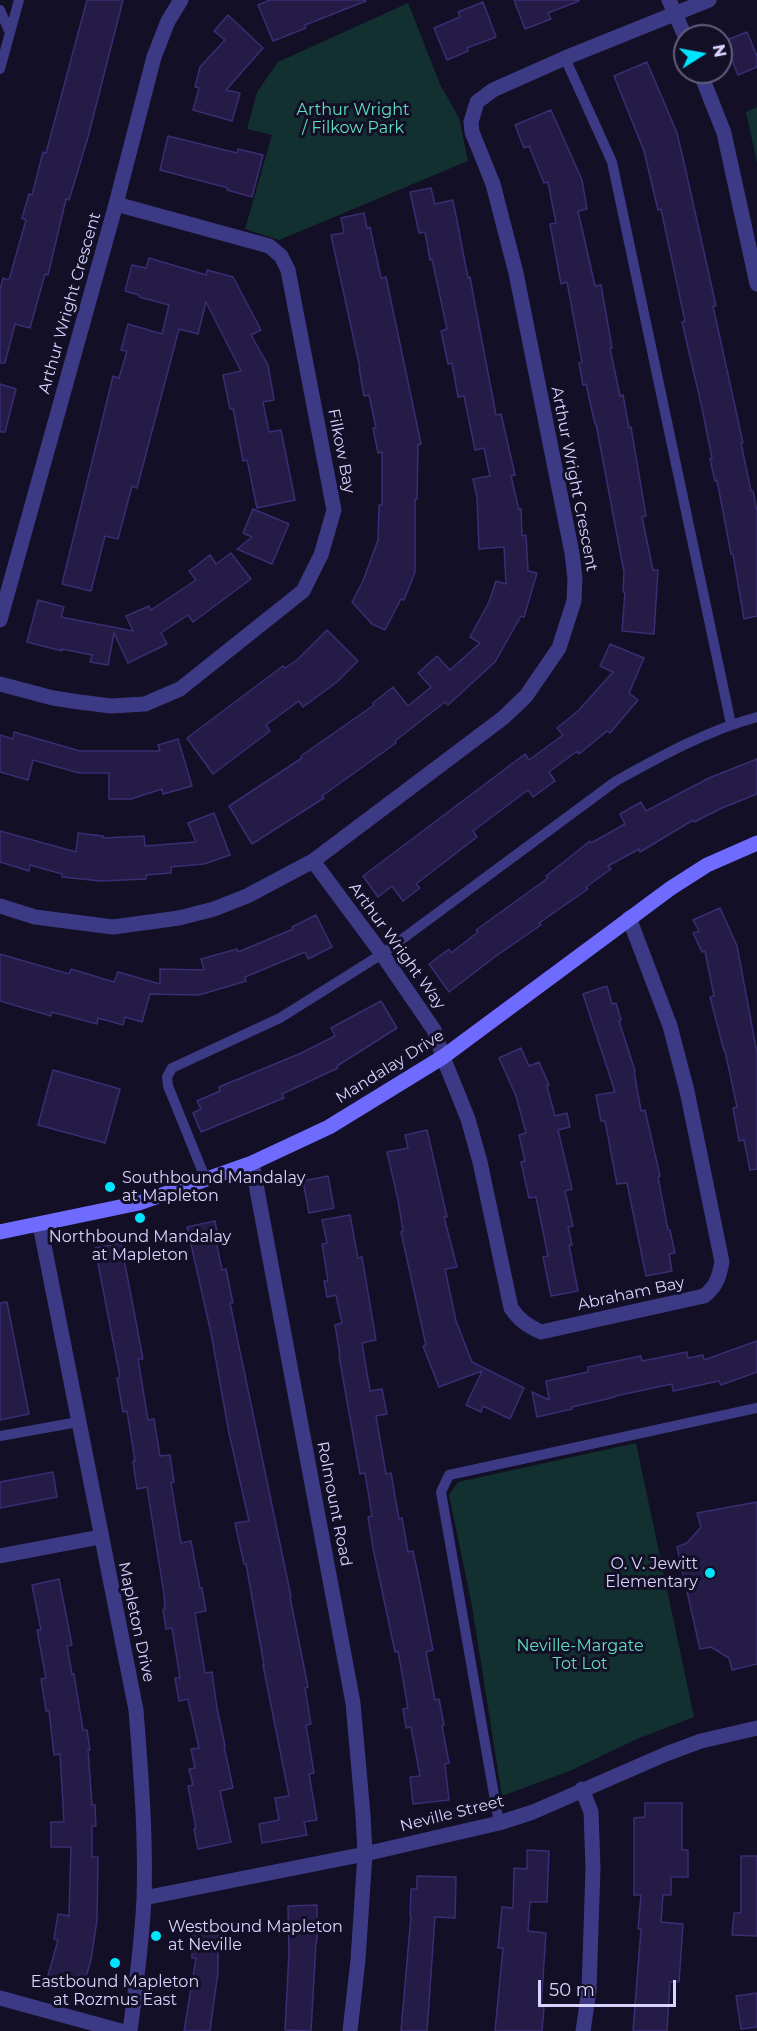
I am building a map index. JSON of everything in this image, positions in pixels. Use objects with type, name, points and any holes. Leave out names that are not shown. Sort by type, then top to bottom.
[{"type":"street","name":"Arthur Wright Crescent","points":[[0,620],[116,204],[154,57],[168,21],[181,0]]},
{"type":"street","name":"Arthur Wright Crescent","points":[[0,906],[35,917],[113,927],[179,918],[214,909],[247,896],[312,861],[503,718],[526,696],[558,648],[574,601],[575,579],[572,553],[516,273],[493,184],[471,132],[471,122],[477,102],[493,90],[672,7],[709,0]]},
{"type":"street","points":[[672,7],[680,24]]},
{"type":"street","points":[[705,84],[724,133],[757,284]]},
{"type":"street","name":"Filkow Bay","points":[[0,684],[53,698],[111,706],[145,704],[180,689],[303,591],[321,555],[334,510],[288,270],[281,256],[268,246],[116,204]]},
{"type":"street","name":"Mandalay Drive","points":[[0,1232],[139,1203],[252,1163],[329,1127],[443,1057],[629,918],[706,865],[756,846]]},
{"type":"street","name":"Arthur Wright Way","points":[[312,861],[382,954],[434,1030],[443,1057]]},
{"type":"street","name":"Abraham Bay","points":[[443,1057],[468,1119],[480,1162],[511,1308],[518,1318],[526,1325],[541,1332],[704,1296],[714,1288],[718,1280],[722,1262],[719,1245],[687,1090],[670,1026],[629,918]]},
{"type":"street","name":"Rolmount Road","points":[[252,1163],[353,1703],[365,1854],[358,1960],[350,2031]]},
{"type":"street","name":"Mapleton Drive","points":[[40,1225],[136,1710],[141,1783],[144,1898],[141,1947],[130,2031]]},
{"type":"street","points":[[0,1556],[100,1537]]},
{"type":"street","name":"Neville Street","points":[[144,1898],[365,1854],[499,1823],[533,1812],[666,1754],[701,1742],[757,1728]]},
{"type":"street","points":[[582,1789],[591,1812],[593,1868],[589,1990],[583,2031]]},
{"type":"street","points":[[0,1998],[121,2031]]},
{"type":"lane","points":[[0,69],[19,0]]},
{"type":"lane","points":[[0,10],[10,33]]},
{"type":"lane","points":[[565,58],[612,162],[731,724]]},
{"type":"lane","points":[[206,1180],[168,1086],[167,1077],[172,1068],[280,1018],[382,954],[616,781],[644,765],[731,724],[757,717]]},
{"type":"lane","points":[[499,1823],[441,1492],[449,1475],[757,1408]]},
{"type":"lane","points":[[0,1436],[78,1422]]},
{"type":"green space","name":"Arthur Wright / Filkow Park","points":[[408,3],[440,84],[459,118],[468,161],[279,240],[245,229],[272,135],[247,129],[257,92],[278,62]]},
{"type":"green space","points":[[757,107],[757,163],[746,112]]},
{"type":"green space","name":"Neville-Margate Tot Lot","points":[[636,1443],[694,1717],[637,1739],[572,1770],[502,1796],[472,1606],[449,1495],[458,1482]]},
{"type":"building","points":[[87,0],[123,0],[88,137],[69,200],[66,199],[48,275],[45,274],[30,328],[15,324],[5,363],[0,363],[0,290],[3,278],[9,280],[26,220],[22,218],[29,194],[32,195],[43,152],[46,153]]},
{"type":"building","points":[[270,0],[366,1],[305,25],[306,28],[273,41],[258,5]]},
{"type":"building","points":[[514,0],[579,1],[548,13],[551,19],[525,29]]},
{"type":"building","points":[[483,2],[496,37],[467,48],[468,51],[447,60],[434,28],[460,17],[458,12]]},
{"type":"building","points":[[228,15],[263,48],[226,90],[240,93],[232,121],[193,110],[199,88],[195,87],[200,67],[225,40],[214,31]]},
{"type":"building","points":[[747,32],[757,56],[757,67],[738,75],[733,63],[733,37]]},
{"type":"building","points":[[647,62],[677,133],[716,306],[713,306],[757,511],[757,616],[744,619],[733,554],[731,554],[717,480],[715,481],[710,459],[712,458],[682,322],[685,321],[661,209],[658,210],[644,151],[614,76]]},
{"type":"building","points":[[551,110],[582,180],[587,209],[578,211],[595,286],[601,285],[620,396],[623,395],[629,428],[631,427],[646,516],[642,517],[653,570],[658,570],[654,634],[622,631],[624,572],[596,424],[586,384],[583,385],[579,363],[582,362],[567,282],[561,284],[550,224],[556,223],[548,182],[544,183],[529,146],[524,148],[515,125]]},
{"type":"building","points":[[168,136],[237,153],[238,149],[263,155],[252,197],[227,190],[228,188],[160,170]]},
{"type":"building","points":[[431,188],[435,204],[453,200],[496,415],[501,414],[515,475],[511,476],[519,510],[521,509],[522,536],[526,535],[528,571],[537,573],[524,617],[521,616],[495,662],[448,705],[445,702],[395,741],[396,743],[322,796],[324,798],[252,844],[229,806],[302,758],[301,756],[374,705],[373,703],[393,687],[408,706],[431,687],[418,673],[437,656],[450,670],[480,643],[470,637],[489,602],[496,581],[506,584],[504,547],[479,549],[477,497],[473,479],[490,476],[484,448],[475,450],[464,396],[458,397],[452,363],[448,364],[441,331],[447,329],[432,259],[430,260],[425,232],[419,233],[410,192]]},
{"type":"building","points":[[364,213],[367,228],[370,227],[381,278],[386,277],[421,444],[418,445],[417,499],[415,499],[415,572],[404,600],[401,599],[385,630],[372,624],[352,602],[363,581],[378,540],[379,505],[382,505],[382,452],[378,453],[373,428],[376,428],[369,395],[364,396],[331,235],[344,233],[341,218]]},
{"type":"building","points":[[149,258],[206,275],[207,270],[233,277],[261,330],[251,335],[268,365],[274,400],[263,402],[269,432],[281,430],[295,500],[257,508],[247,460],[243,461],[233,408],[230,409],[223,375],[241,371],[206,302],[198,334],[179,329],[137,488],[132,486],[118,539],[105,536],[91,591],[62,584],[113,376],[119,378],[127,351],[121,350],[128,324],[162,334],[169,305],[125,291],[132,265],[146,268]]},
{"type":"building","points":[[0,384],[16,389],[5,432],[0,432]]},
{"type":"building","points":[[253,509],[289,524],[272,564],[237,549],[252,537],[243,533]]},
{"type":"building","points":[[231,553],[251,579],[193,622],[188,615],[161,633],[167,644],[128,663],[114,633],[108,665],[90,662],[92,655],[62,649],[62,651],[27,642],[38,600],[64,607],[61,617],[133,631],[126,616],[149,606],[151,610],[196,580],[189,571],[210,555],[216,564]]},
{"type":"building","points":[[327,630],[358,661],[337,682],[303,707],[299,701],[266,725],[270,731],[213,774],[187,738],[283,666],[285,668],[297,660]]},
{"type":"building","points":[[610,644],[644,658],[629,693],[638,700],[610,733],[607,731],[579,754],[577,751],[549,772],[555,781],[540,792],[533,797],[528,790],[473,831],[477,837],[416,884],[420,888],[403,901],[392,886],[378,897],[363,876],[525,754],[529,760],[563,735],[557,728],[578,711],[613,672],[600,666]]},
{"type":"building","points":[[14,732],[80,751],[160,751],[158,745],[178,739],[192,786],[163,794],[162,789],[131,799],[109,799],[109,773],[79,773],[33,760],[28,780],[0,772],[0,735],[13,739]]},
{"type":"building","points":[[757,759],[757,794],[694,822],[693,820],[640,852],[639,849],[608,866],[611,869],[586,887],[588,889],[539,923],[541,925],[449,992],[429,964],[449,949],[451,953],[478,932],[476,930],[548,878],[546,876],[590,841],[591,843],[625,824],[620,814],[641,802],[646,811],[709,778]]},
{"type":"building","points":[[214,813],[230,855],[204,864],[171,867],[171,873],[146,875],[146,879],[101,881],[62,877],[62,874],[30,865],[29,871],[0,862],[0,831],[76,852],[78,833],[103,836],[103,838],[144,836],[145,846],[196,842],[188,823]]},
{"type":"building","points":[[720,908],[737,946],[757,1053],[757,1169],[750,1170],[744,1140],[739,1141],[733,1108],[737,1107],[710,997],[714,996],[705,951],[702,952],[693,933],[699,931],[693,920]]},
{"type":"building","points":[[316,915],[332,947],[308,959],[305,952],[245,977],[246,981],[199,995],[150,994],[142,1022],[125,1017],[123,1025],[98,1018],[97,1024],[52,1012],[51,1016],[0,1001],[0,954],[69,974],[71,969],[114,982],[118,972],[160,984],[160,969],[204,970],[201,959],[237,949],[238,952],[293,929],[292,927]]},
{"type":"building","points":[[607,986],[612,1004],[616,1003],[621,1020],[619,1021],[635,1071],[641,1111],[645,1110],[660,1176],[658,1177],[668,1230],[670,1230],[675,1253],[669,1254],[672,1271],[646,1276],[627,1183],[617,1184],[605,1121],[601,1121],[596,1095],[615,1092],[583,994]]},
{"type":"building","points":[[381,1001],[397,1028],[337,1066],[338,1068],[282,1094],[284,1098],[201,1132],[193,1113],[201,1109],[197,1101],[220,1091],[219,1087],[299,1054],[335,1036],[331,1028]]},
{"type":"building","points":[[521,1048],[529,1066],[539,1062],[549,1085],[547,1086],[555,1116],[567,1113],[570,1127],[558,1130],[572,1189],[565,1191],[573,1226],[568,1227],[572,1245],[569,1245],[578,1291],[551,1296],[543,1257],[548,1256],[536,1197],[529,1198],[521,1162],[525,1161],[519,1135],[526,1133],[516,1096],[499,1058]]},
{"type":"building","points":[[53,1070],[120,1089],[105,1143],[38,1125]]},
{"type":"building","points":[[427,1130],[447,1217],[444,1217],[457,1267],[445,1269],[456,1321],[472,1362],[524,1388],[510,1419],[483,1406],[481,1412],[466,1405],[482,1371],[439,1387],[423,1346],[426,1345],[401,1232],[403,1231],[398,1200],[387,1152],[408,1148],[405,1135]]},
{"type":"building","points":[[328,1176],[334,1208],[309,1213],[303,1181]]},
{"type":"building","points":[[350,1215],[358,1258],[362,1257],[376,1340],[362,1343],[370,1391],[382,1389],[387,1414],[376,1416],[386,1474],[391,1473],[399,1519],[402,1518],[408,1552],[413,1551],[433,1650],[426,1652],[435,1700],[439,1699],[444,1725],[442,1726],[449,1763],[445,1764],[449,1800],[413,1804],[410,1777],[420,1776],[411,1727],[406,1728],[403,1709],[408,1708],[398,1651],[395,1652],[373,1548],[368,1517],[372,1516],[365,1473],[360,1474],[339,1356],[335,1325],[342,1323],[336,1295],[327,1297],[324,1281],[328,1281],[322,1244],[327,1243],[322,1220]]},
{"type":"building","points":[[215,1221],[218,1236],[215,1236],[222,1270],[226,1269],[233,1303],[230,1303],[291,1597],[308,1687],[305,1688],[311,1724],[306,1725],[314,1773],[309,1774],[317,1820],[304,1822],[307,1835],[262,1843],[259,1824],[279,1820],[275,1798],[289,1796],[246,1564],[244,1564],[235,1523],[249,1521],[187,1227]]},
{"type":"building","points":[[121,1243],[143,1359],[138,1359],[148,1420],[154,1419],[160,1456],[170,1455],[174,1482],[171,1483],[181,1543],[191,1541],[200,1588],[202,1588],[206,1611],[195,1613],[205,1673],[212,1672],[233,1788],[220,1791],[231,1842],[198,1849],[188,1786],[193,1785],[189,1769],[195,1768],[191,1749],[199,1748],[188,1699],[179,1701],[175,1678],[180,1678],[172,1628],[166,1629],[163,1610],[165,1609],[164,1594],[147,1487],[137,1489],[127,1411],[123,1412],[117,1378],[120,1377],[95,1248]]},
{"type":"building","points":[[7,1302],[29,1414],[0,1420],[0,1303]]},
{"type":"building","points":[[757,1341],[757,1372],[721,1385],[719,1381],[673,1391],[672,1384],[615,1396],[537,1417],[532,1392],[549,1400],[546,1381],[588,1372],[588,1367],[641,1356],[642,1361],[687,1352],[688,1358],[703,1355],[704,1360]]},
{"type":"building","points":[[53,1472],[57,1497],[0,1508],[0,1482]]},
{"type":"building","points":[[757,1502],[757,1664],[732,1670],[729,1658],[711,1647],[700,1649],[677,1547],[687,1543],[701,1527],[697,1513]]},
{"type":"building","points":[[59,1579],[72,1645],[67,1646],[72,1674],[74,1674],[83,1730],[87,1730],[90,1750],[88,1750],[92,1805],[95,1805],[96,1826],[92,1826],[92,1857],[98,1857],[97,1920],[91,1960],[86,1977],[79,1975],[76,1987],[47,1979],[58,1940],[54,1939],[58,1914],[69,1916],[71,1847],[51,1847],[51,1822],[64,1822],[60,1754],[54,1755],[49,1711],[46,1711],[41,1679],[46,1678],[37,1630],[41,1630],[32,1585]]},
{"type":"building","points":[[645,1803],[682,1803],[682,1850],[688,1850],[688,1877],[671,1877],[671,1895],[663,1895],[661,1922],[683,1924],[679,1982],[670,1982],[667,2031],[633,2031],[641,1929],[638,1929],[641,1895],[634,1895],[634,1818],[645,1817]]},
{"type":"building","points":[[527,1850],[549,1851],[547,1902],[530,1902],[528,1931],[546,1933],[541,2007],[544,2007],[542,2031],[495,2031],[503,1948],[498,1948],[502,1907],[513,1908],[514,1868],[527,1869]]},
{"type":"building","points":[[741,1856],[757,1856],[757,1936],[732,1935],[734,1913],[741,1913]]},
{"type":"building","points":[[417,1876],[456,1877],[455,1918],[435,1917],[427,2031],[401,2031],[411,1916],[411,1889],[417,1889]]},
{"type":"building","points":[[317,1905],[311,2031],[285,2030],[289,1953],[288,1906]]},
{"type":"building","points":[[192,1925],[218,1925],[218,1972],[210,2031],[184,2031],[196,1958],[192,1958]]},
{"type":"building","points":[[757,1993],[757,2027],[741,2029],[736,1996]]},
{"type":"place","name":"Southbound Mandalay at Mapleton","points":[[110,1187]]},
{"type":"place","name":"Northbound Mandalay at Mapleton","points":[[140,1218]]},
{"type":"place","name":"O. V. Jewitt Elementary","points":[[710,1573]]},
{"type":"place","name":"Westbound Mapleton at Neville","points":[[156,1936]]},
{"type":"place","name":"Eastbound Mapleton at Rozmus East","points":[[115,1963]]}]
